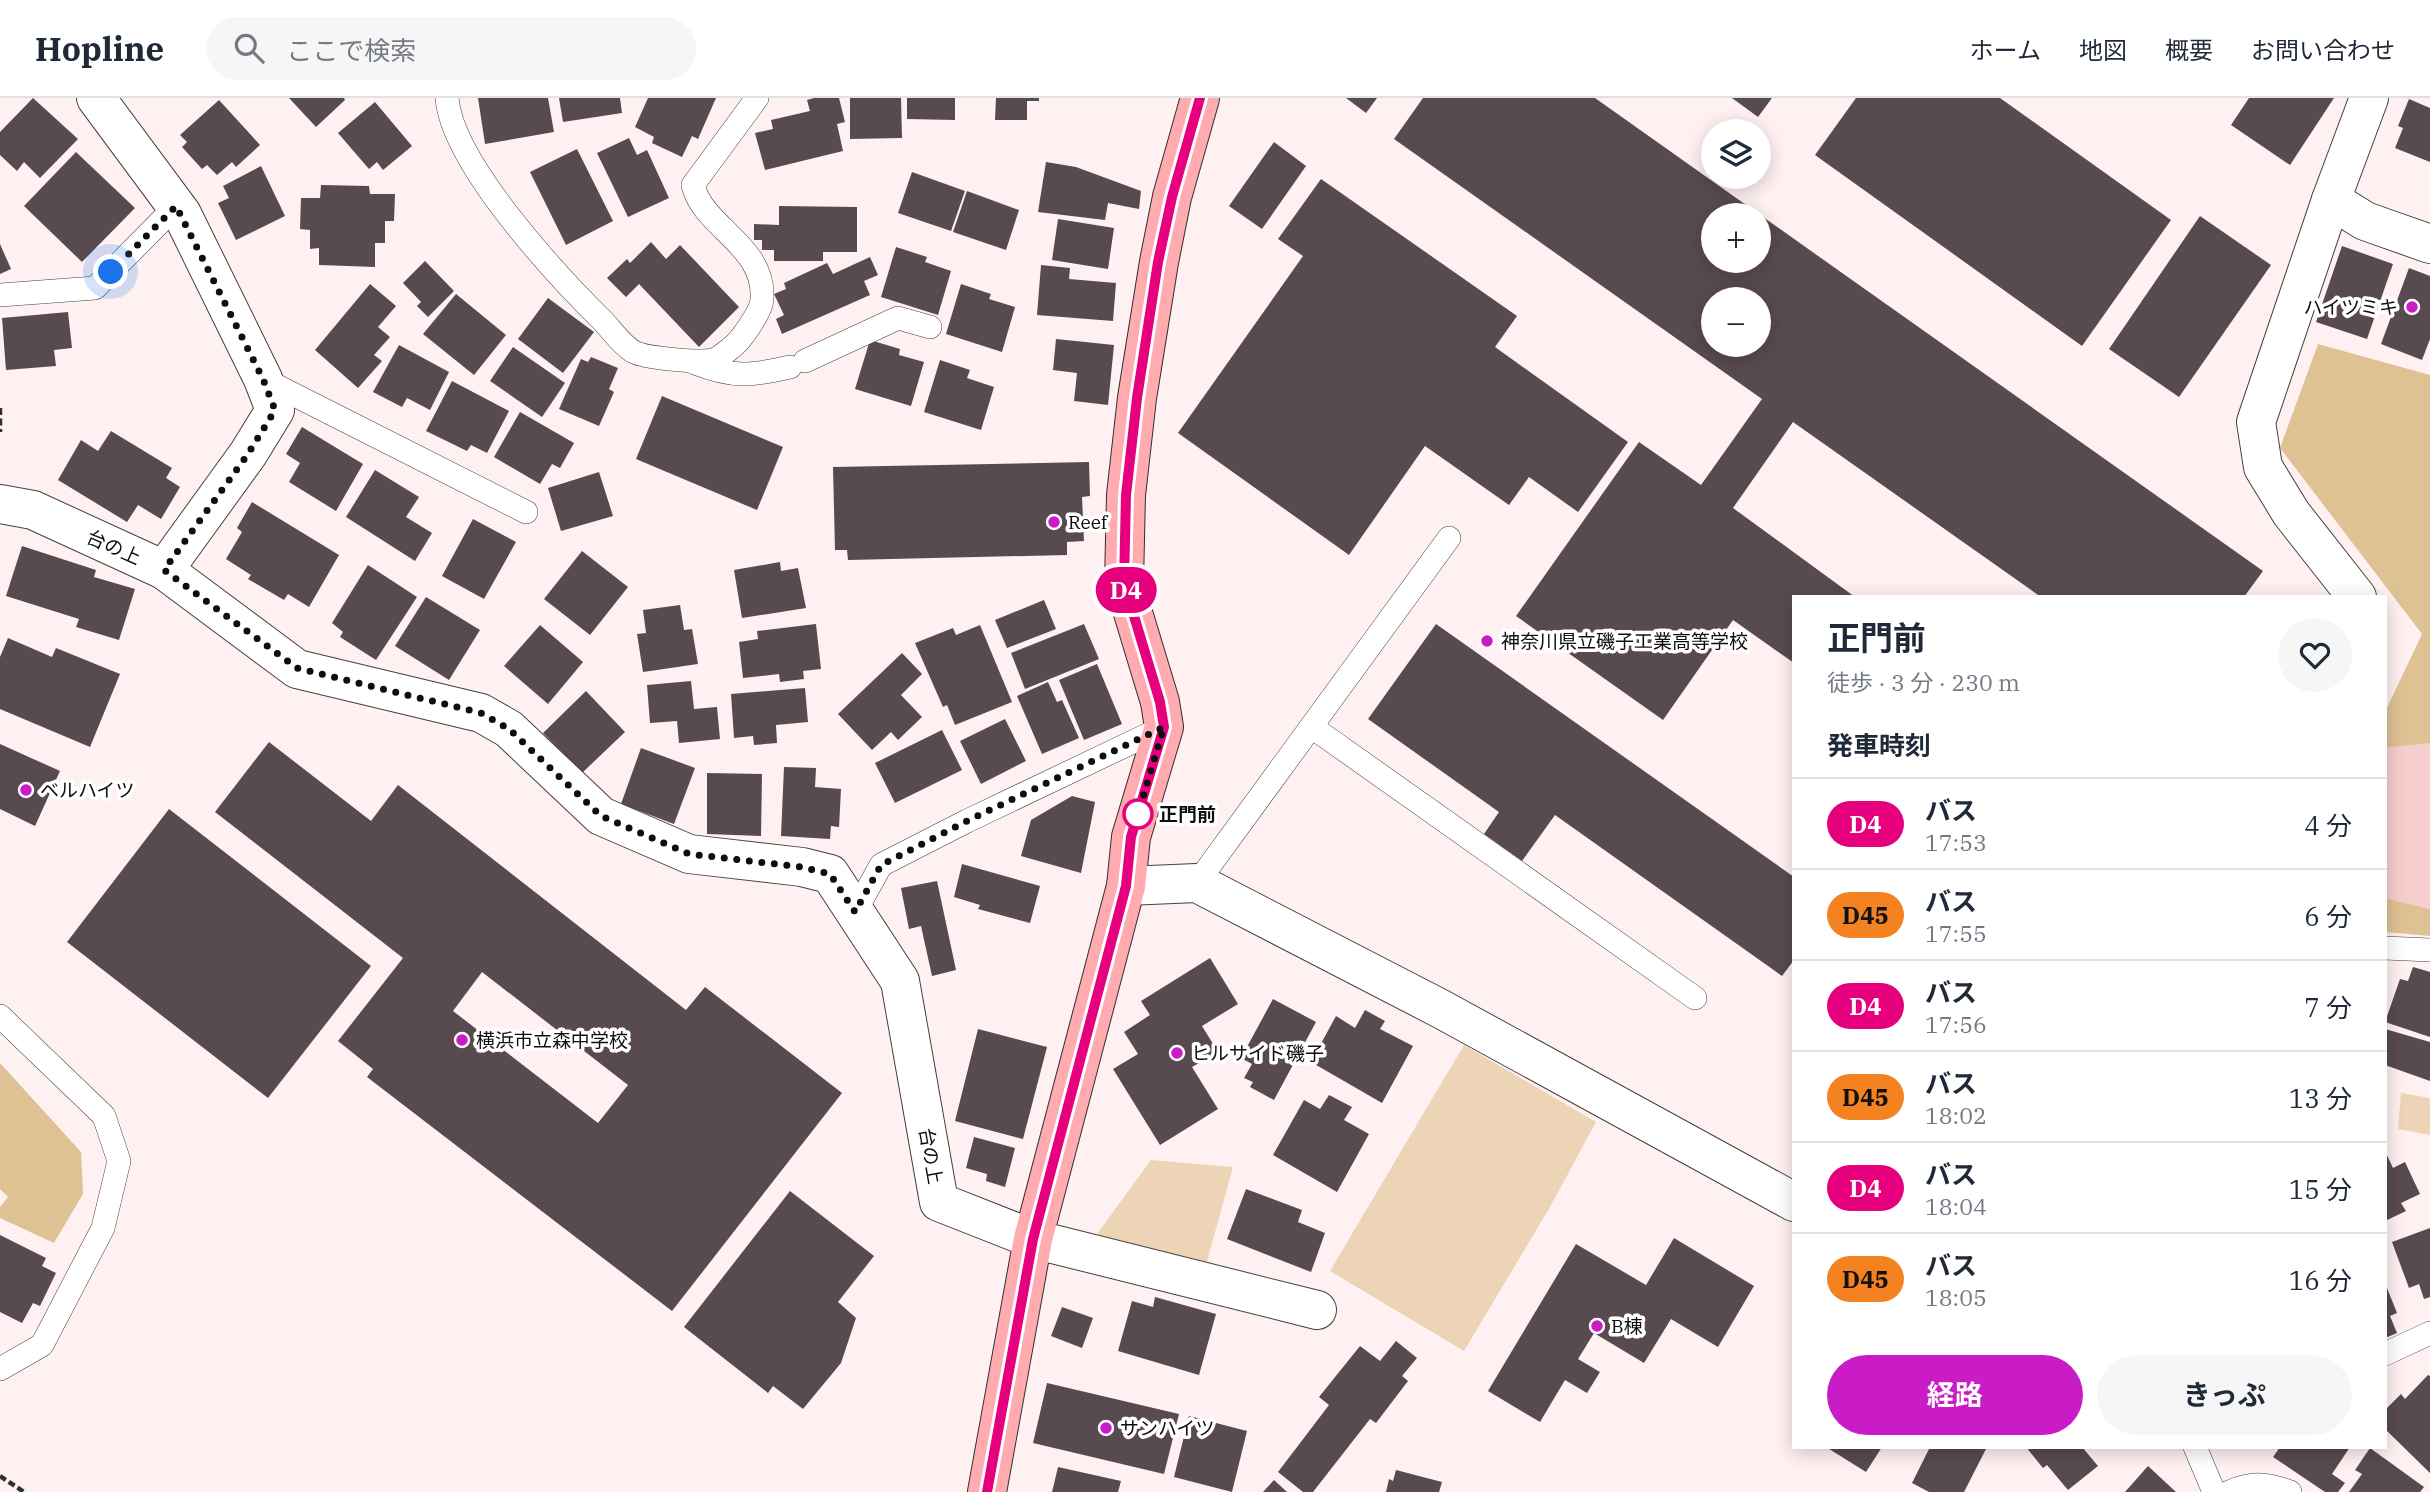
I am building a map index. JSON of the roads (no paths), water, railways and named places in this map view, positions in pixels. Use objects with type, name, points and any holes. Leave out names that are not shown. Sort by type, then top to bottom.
[{"type":"street","points":[[96,98],[176,206],[263,379],[275,410],[248,454],[164,570]]},
{"type":"street","points":[[987,1492],[1033,1239],[1126,886],[1131,837],[1164,727],[1160,702],[1124,583],[1126,495],[1137,398],[1158,262],[1172,197],[1200,98]]},
{"type":"street","points":[[2355,595],[2291,513],[2263,467],[2256,422],[2284,347],[2331,200],[2369,98]]},
{"type":"street","points":[[2331,200],[2365,221],[2430,244]]},
{"type":"street","name":"台の上","points":[[0,504],[33,510],[164,570],[297,668],[481,713],[509,729],[601,816],[689,854],[802,867],[830,874],[900,981],[939,1202],[1033,1239]]},
{"type":"street","points":[[1126,886],[1197,883],[1441,1009],[1792,1201]]},
{"type":"street","points":[[1033,1239],[1317,1310]]},
{"type":"lane","points":[[447,98],[464,148],[491,190],[564,281],[635,353],[688,360],[714,360],[740,342],[762,301],[755,264],[734,236],[696,198],[693,185],[757,98]]},
{"type":"lane","points":[[0,295],[95,288],[176,206]]},
{"type":"lane","points":[[688,360],[723,374],[748,377],[797,364],[898,318],[930,327]]},
{"type":"lane","points":[[263,379],[526,512]]},
{"type":"lane","points":[[1197,883],[1449,538]]},
{"type":"lane","points":[[855,912],[881,865],[1164,727]]},
{"type":"lane","points":[[1312,727],[1695,998]]},
{"type":"lane","points":[[2387,948],[2430,950]]},
{"type":"lane","points":[[0,1016],[104,1116],[119,1161],[103,1228],[42,1345],[0,1369]]},
{"type":"lane","points":[[2387,1352],[2430,1333]]},
{"type":"lane","points":[[2203,1451],[2214,1492]]},
{"type":"lane","points":[[2230,1492],[2247,1484],[2267,1483],[2290,1492]]},
{"type":"place","name":"ハイツミキ","points":[[2412,307]]},
{"type":"place","name":"Reef","points":[[1054,522]]},
{"type":"place","name":"神奈川県立磯子工業高等学校","points":[[1487,641]]},
{"type":"place","name":"ベルハイツ","points":[[26,790]]},
{"type":"place","name":"正門前","points":[[1138,814]]},
{"type":"place","name":"横浜市立森中学校","points":[[462,1040]]},
{"type":"place","name":"ヒルサイド磯子","points":[[1177,1053]]},
{"type":"place","name":"B棟","points":[[1597,1326]]},
{"type":"place","name":"サンハイツ","points":[[1106,1428]]}]
